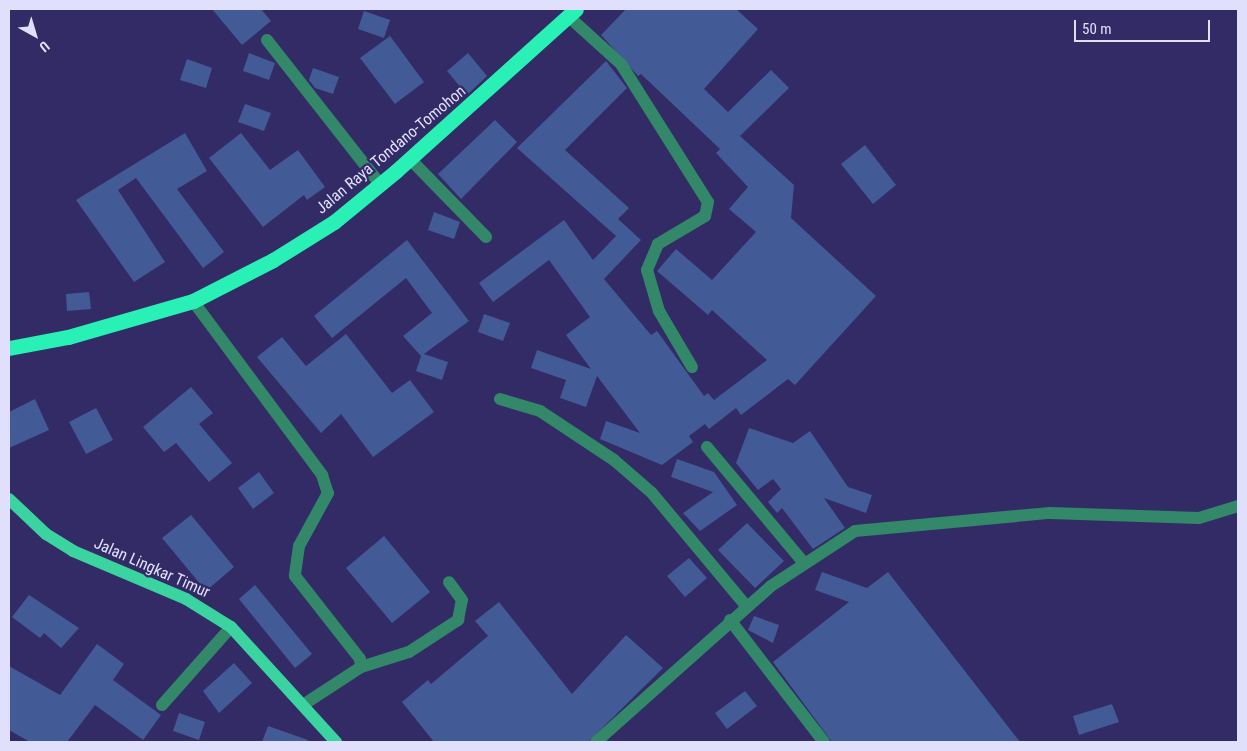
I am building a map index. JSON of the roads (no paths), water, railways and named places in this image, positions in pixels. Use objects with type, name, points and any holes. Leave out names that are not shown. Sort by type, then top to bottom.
[{"type":"highway","name":"Jalan Raya Tondano-Tomohon","points":[[9,348],[68,337],[193,301],[334,222],[410,159],[572,13]]},
{"type":"main road","name":"Jalan Lingkar Timur","points":[[9,499],[46,534],[73,551],[186,599],[231,627],[336,742]]},
{"type":"street","points":[[572,13],[621,64],[708,202],[705,216],[658,244],[647,270],[659,311],[692,367]]},
{"type":"street","points":[[267,40],[380,184]]},
{"type":"street","points":[[410,159],[486,237]]},
{"type":"street","points":[[193,301],[322,475],[328,494],[299,546],[295,576],[360,659],[361,667]]},
{"type":"street","points":[[500,399],[540,411],[614,460],[652,493],[746,606]]},
{"type":"street","points":[[707,447],[804,563]]},
{"type":"street","points":[[596,742],[746,606],[804,563],[854,531],[1050,513],[1200,518],[1238,506]]},
{"type":"street","points":[[303,705],[361,667],[409,652],[458,620],[462,600],[448,582]]},
{"type":"street","points":[[730,620],[824,742]]},
{"type":"street","points":[[162,705],[231,627]]}]
